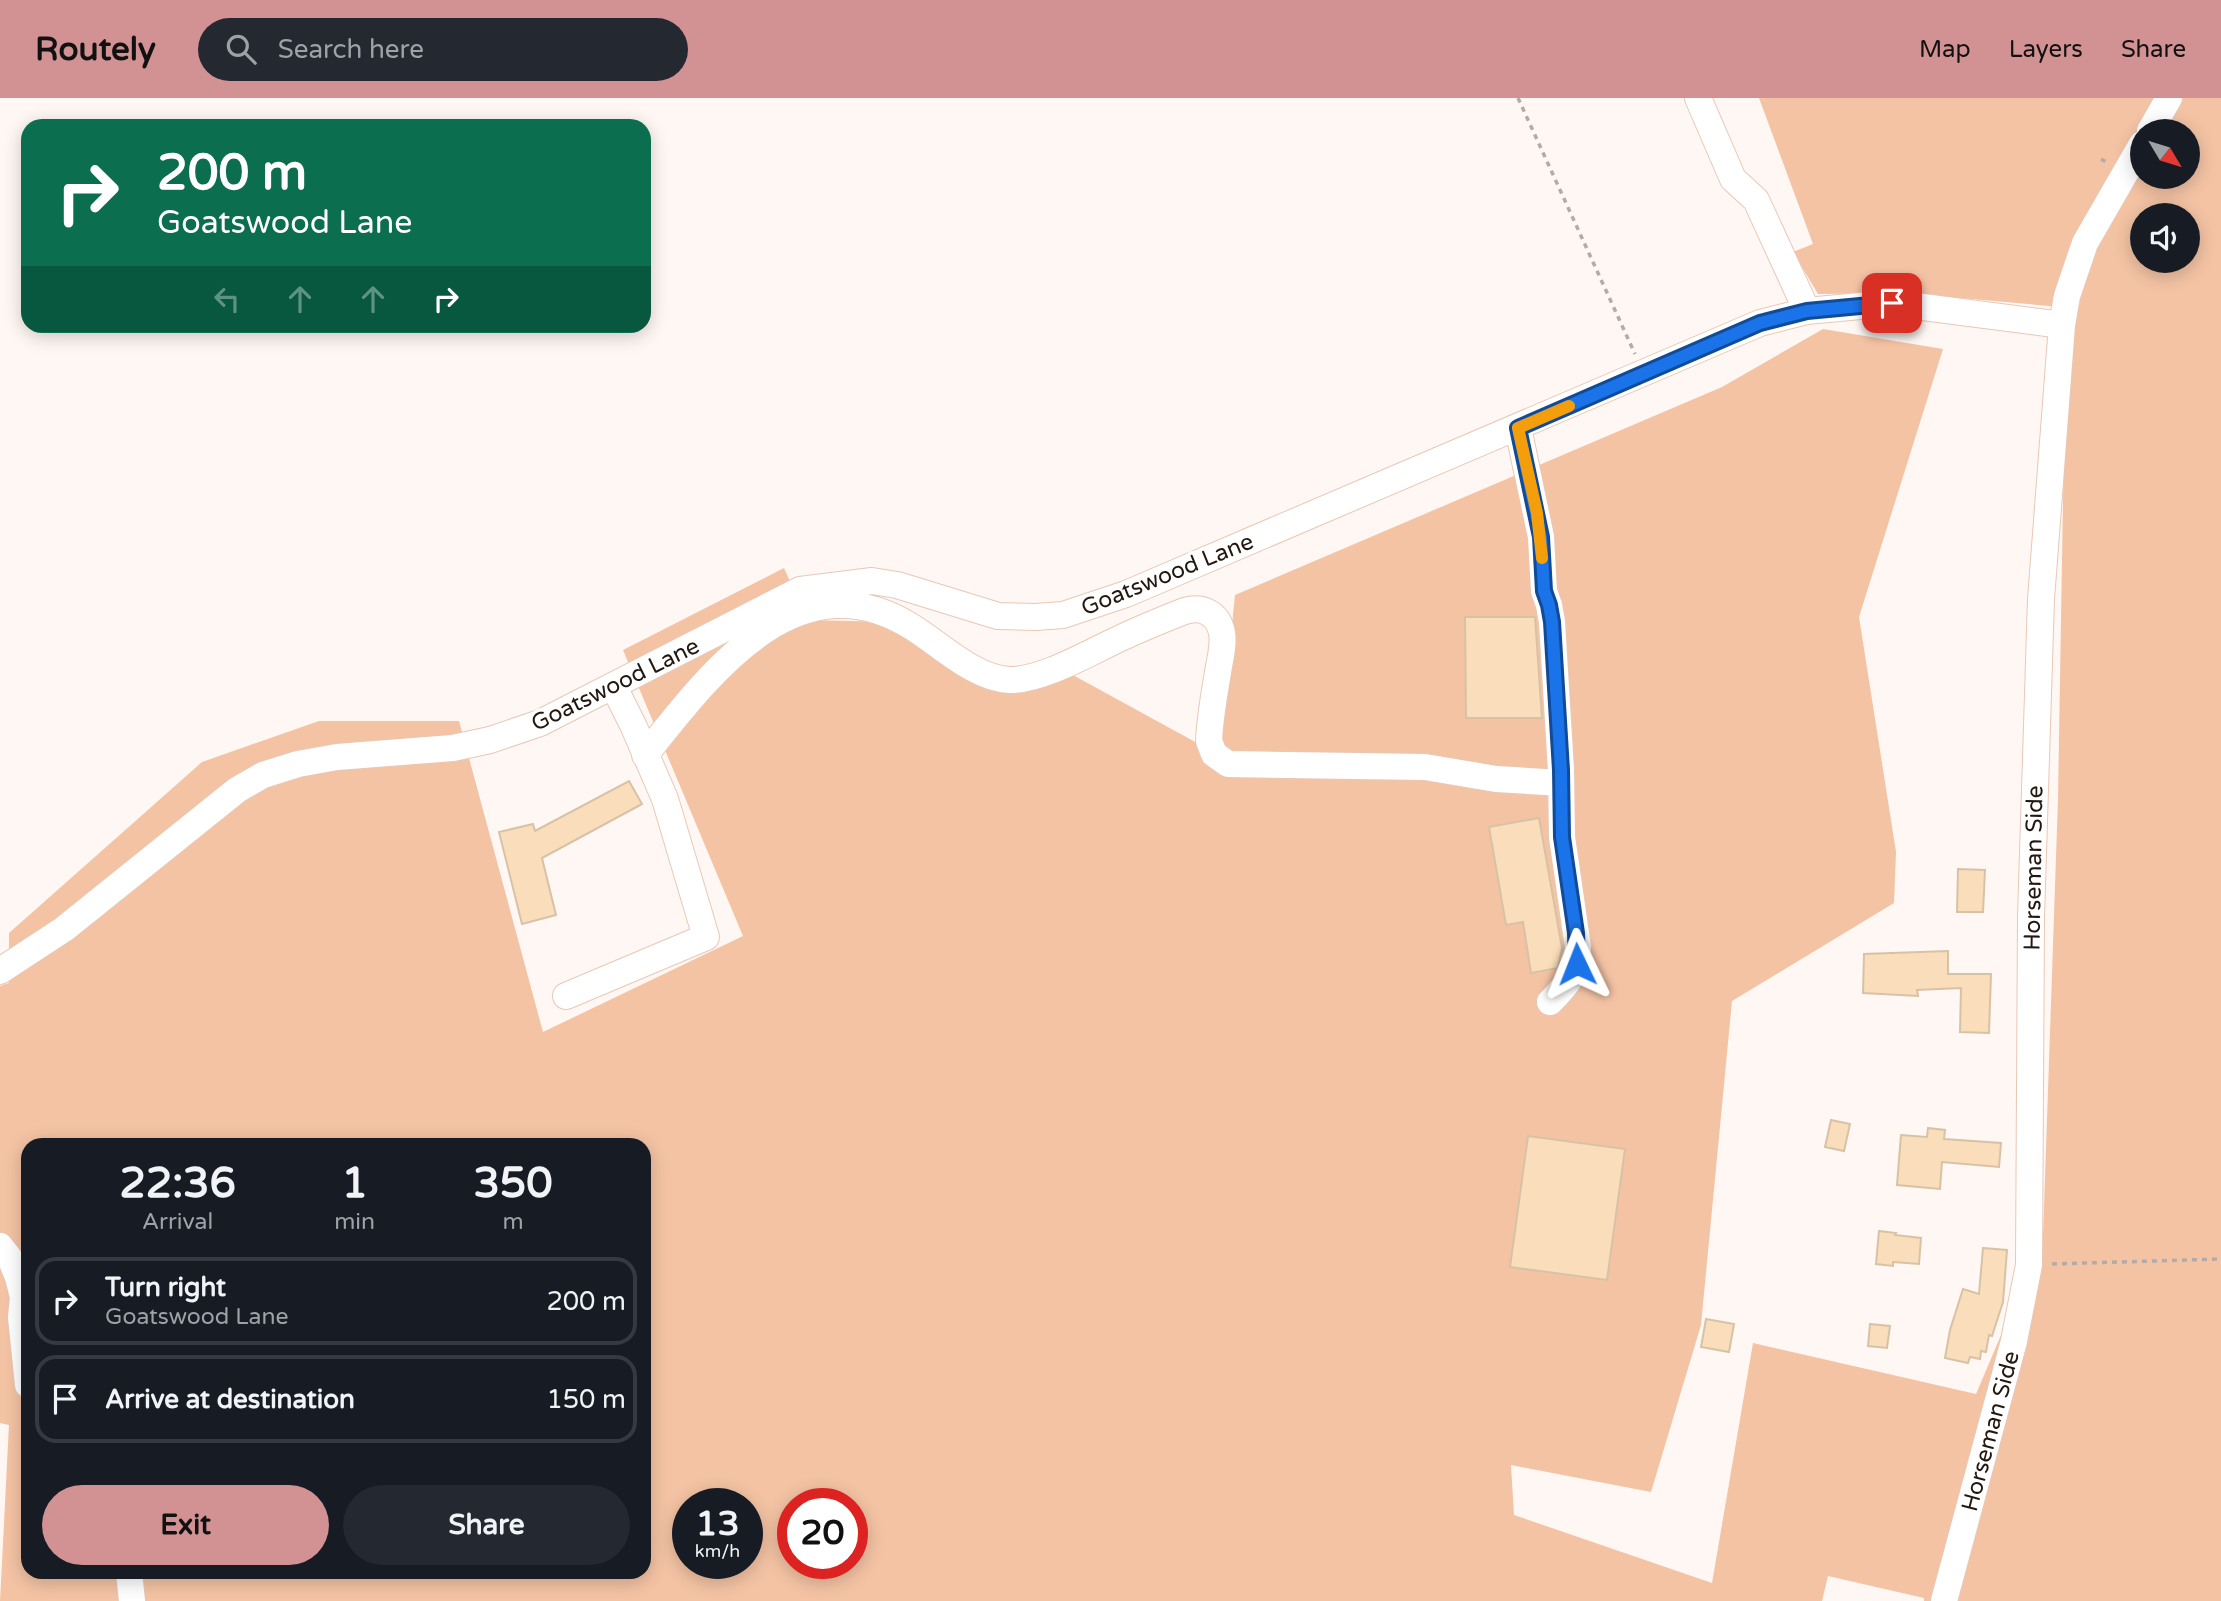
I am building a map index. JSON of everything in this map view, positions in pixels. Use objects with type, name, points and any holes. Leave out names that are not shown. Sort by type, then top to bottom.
[{"type":"street","points":[[1698,98],[1733,179],[1756,200],[1807,311]]},
{"type":"street","points":[[2157,119],[2169,98]]},
{"type":"street","name":"Horseman Side","points":[[1944,1601],[2014,1341],[2029,1265],[2031,917],[2040,599],[2062,325],[2067,296],[2085,243],[2130,165]]},
{"type":"street","name":"Goatswood Lane","points":[[0,971],[64,929],[237,790],[263,775],[298,764],[337,757],[453,748],[490,740],[540,723],[800,590],[872,581],[897,585],[998,616],[1036,617],[1063,614],[1126,594],[1760,323],[1807,311],[1892,303],[2062,325]]},
{"type":"street","points":[[1518,428],[1541,537],[1544,591],[1552,622],[1562,837],[1576,929],[1577,956],[1573,977],[1549,1002]]},
{"type":"street","points":[[645,755],[700,687],[734,653],[782,620],[820,606],[839,604],[877,610],[899,619],[975,670],[993,678],[1011,680],[1051,670],[1145,627],[1197,608],[1213,616],[1222,632],[1209,741],[1214,754],[1228,764],[1425,768],[1496,779],[1561,783]]},
{"type":"street","points":[[566,996],[706,937],[665,799],[614,687]]},
{"type":"street","points":[[0,1246],[11,1260],[21,1289]]},
{"type":"street","points":[[130,1579],[132,1601]]},
{"type":"path","points":[[1518,98],[1644,373]]},
{"type":"path","points":[[2029,1265],[2221,1259]]},
{"type":"shaded area","points":[[1759,98],[2158,98],[2148,119],[2130,119],[2130,158],[2061,307],[1905,293],[1818,294],[1793,252],[1813,244]]},
{"type":"shaded area","points":[[2175,98],[2221,98],[2221,1601],[1924,1601],[1924,1598],[1828,1576],[1822,1601],[0,1601],[9,1425],[0,1423],[0,986],[9,983],[9,933],[202,762],[319,721],[459,721],[543,1032],[743,936],[623,650],[784,568],[807,620],[894,622],[956,673],[1004,693],[1071,674],[1219,755],[1235,595],[1722,387],[1823,329],[1943,349],[1859,617],[1896,852],[1894,903],[1732,1001],[1701,1325],[1651,1492],[1511,1465],[1514,1515],[1712,1583],[1753,1343],[1976,1394],[2043,1236],[2058,799],[2066,321],[2094,237],[2130,175],[2130,189],[2200,189],[2200,119],[2162,119]]},
{"type":"building","points":[[1465,617],[1535,617],[1542,718],[1466,718]]},
{"type":"building","points":[[629,781],[642,804],[542,858],[556,915],[522,924],[499,832],[533,824],[535,831]]},
{"type":"building","points":[[1539,818],[1562,948],[1558,968],[1531,973],[1523,922],[1506,925],[1489,827]]},
{"type":"building","points":[[1958,869],[1985,870],[1983,912],[1957,912]]},
{"type":"building","points":[[1948,951],[1948,974],[1991,974],[1989,1033],[1960,1032],[1961,988],[1917,990],[1918,996],[1863,993],[1864,954]]},
{"type":"building","points":[[1831,1120],[1850,1124],[1844,1151],[1825,1147]]},
{"type":"building","points":[[1928,1128],[1945,1130],[1944,1139],[2001,1143],[1999,1167],[1942,1162],[1940,1189],[1897,1185],[1901,1135],[1927,1137]]},
{"type":"building","points":[[1528,1136],[1625,1149],[1607,1280],[1510,1267]]},
{"type":"building","points":[[1879,1231],[1921,1238],[1919,1264],[1876,1264]]},
{"type":"building","points":[[1983,1248],[2007,1250],[2003,1302],[1992,1336],[1989,1335],[1986,1352],[1981,1351],[1980,1359],[1970,1357],[1968,1363],[1945,1358],[1950,1330],[1963,1289],[1979,1294]]},
{"type":"building","points":[[1706,1319],[1734,1324],[1729,1352],[1701,1347]]},
{"type":"building","points":[[1870,1324],[1890,1326],[1887,1348],[1868,1346]]},
{"type":"slow traffic","points":[[1542,558],[1537,513],[1518,428],[1569,406]]},
{"type":"route","points":[[1577,964],[1578,947],[1562,837],[1561,770],[1552,622],[1544,591],[1541,537],[1518,428],[1760,323],[1807,311],[1892,303]]}]
